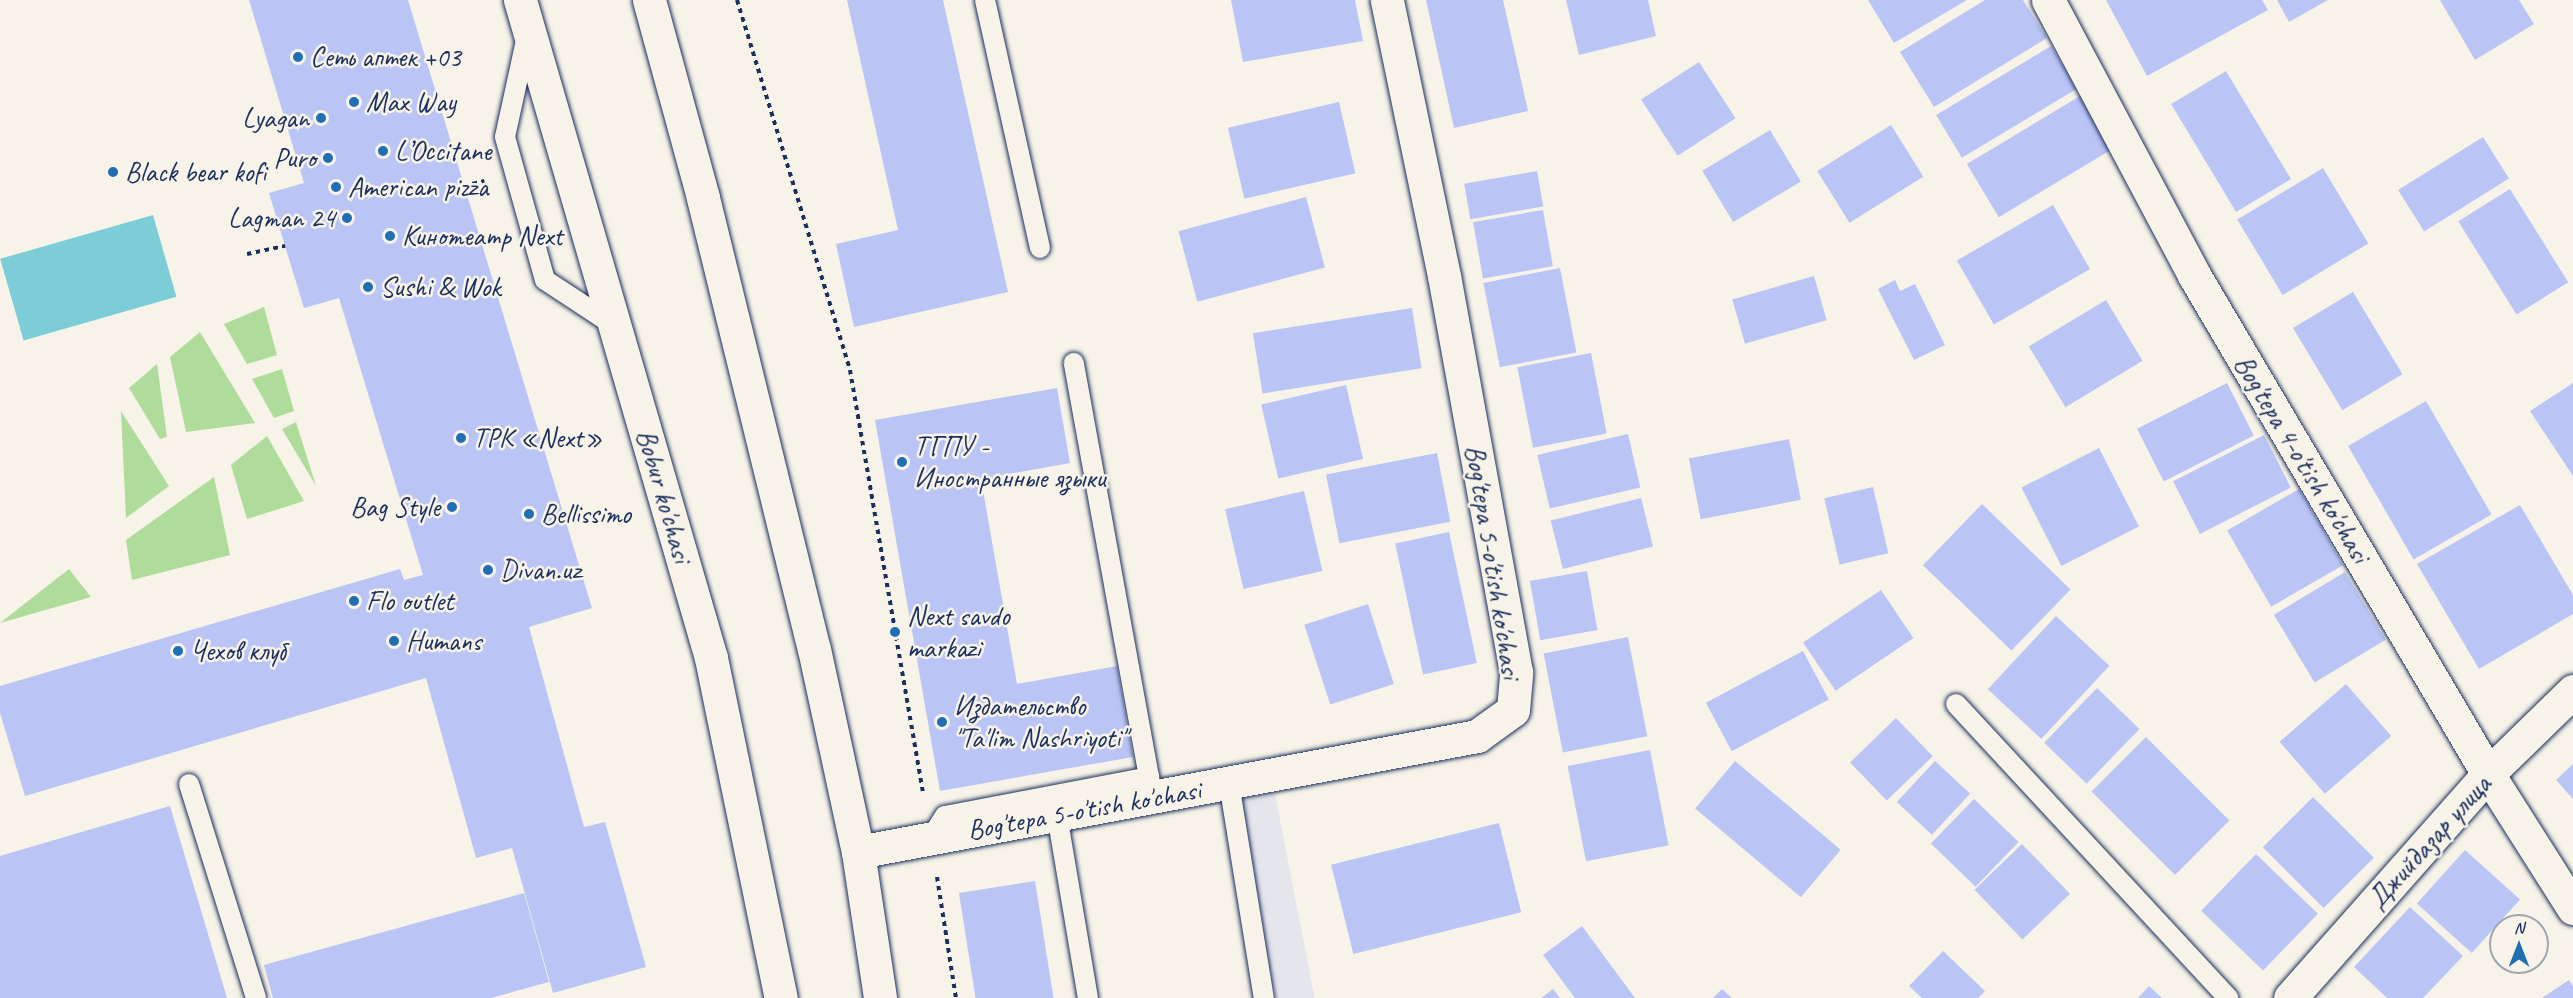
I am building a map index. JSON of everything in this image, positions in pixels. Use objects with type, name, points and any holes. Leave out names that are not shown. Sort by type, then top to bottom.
[{"type":"street","points":[[649,0],[703,198],[814,649],[858,852],[880,998]]},
{"type":"street","name":"Bog'tepa 5-o'tish ko'chasi","points":[[858,852],[1477,736],[1513,710],[1516,672],[1444,276],[1387,0]]},
{"type":"street","name":"Bog'tepa 4-o'tish ko'chasi","points":[[2048,0],[2194,275],[2488,774],[2573,908]]},
{"type":"street","name":"Bobur ko'chasi","points":[[524,14],[711,658],[781,998]]},
{"type":"street","name":"Джийдазар улица","points":[[2290,998],[2488,774],[2573,691]]},
{"type":"lane","points":[[985,0],[1040,248]]},
{"type":"lane","points":[[524,14],[505,137],[545,280],[615,326]]},
{"type":"lane","points":[[931,838],[945,816],[1149,777],[1074,363]]},
{"type":"lane","points":[[1956,704],[2228,998]]},
{"type":"lane","points":[[1229,783],[1264,998]]},
{"type":"lane","points":[[189,784],[256,998]]},
{"type":"lane","points":[[1057,815],[1088,998]]},
{"type":"path","points":[[737,0],[850,370],[931,838],[956,998]]},
{"type":"path","points":[[464,186],[484,181]]},
{"type":"path","points":[[246,254],[285,246]]},
{"type":"shaded area","points":[[1275,794],[1315,998],[1276,998],[1238,801]]},
{"type":"green space","points":[[264,307],[277,355],[247,364],[224,324]]},
{"type":"green space","points":[[200,332],[255,423],[186,432],[170,357]]},
{"type":"green space","points":[[157,364],[167,437],[160,439],[129,388]]},
{"type":"green space","points":[[282,369],[294,411],[274,418],[252,379]]},
{"type":"green space","points":[[121,411],[169,486],[126,518]]},
{"type":"green space","points":[[296,422],[316,486],[282,429]]},
{"type":"green space","points":[[267,436],[304,501],[247,519],[231,465]]},
{"type":"green space","points":[[214,477],[230,555],[132,580],[126,540]]},
{"type":"green space","points":[[69,569],[91,597],[0,623]]},
{"type":"water","points":[[153,215],[176,297],[24,341],[0,259]]},
{"type":"building","name":"ТРК «Next»","points":[[249,0],[408,0],[592,608],[529,627],[584,827],[605,822],[646,967],[553,993],[512,848],[476,858],[426,678],[25,796],[0,713],[0,686],[400,569],[404,580],[423,575],[339,298],[304,308],[285,246],[269,193],[304,183]]},
{"type":"building","points":[[847,0],[943,0],[1008,292],[854,327],[836,244],[898,230]]},
{"type":"building","points":[[1231,0],[1355,0],[1363,41],[1243,62]]},
{"type":"building","points":[[1426,0],[1503,0],[1528,111],[1454,128]]},
{"type":"building","points":[[1566,0],[1648,0],[1656,36],[1579,55]]},
{"type":"building","points":[[1868,0],[1967,0],[1894,43]]},
{"type":"building","points":[[1985,0],[2023,0],[2047,38],[1934,107],[1900,52]]},
{"type":"building","points":[[2106,0],[2262,0],[2268,10],[2147,76]]},
{"type":"building","points":[[2277,0],[2328,0],[2289,22]]},
{"type":"building","points":[[2440,0],[2519,0],[2534,24],[2475,60]]},
{"type":"building","points":[[2051,46],[2077,89],[1962,158],[1936,115]]},
{"type":"building","points":[[1699,62],[1735,118],[1678,156],[1641,100]]},
{"type":"building","points":[[2226,71],[2291,179],[2236,212],[2171,104]]},
{"type":"building","points":[[2080,96],[2112,149],[1999,217],[1967,164]]},
{"type":"building","points":[[1339,102],[1355,173],[1244,199],[1228,128]]},
{"type":"building","points":[[1891,125],[1923,177],[1850,223],[1817,171]]},
{"type":"building","points":[[1770,130],[1801,181],[1733,222],[1702,171]]},
{"type":"building","points":[[2483,137],[2509,179],[2424,232],[2398,190]]},
{"type":"building","points":[[2323,168],[2368,243],[2283,295],[2237,220]]},
{"type":"building","points":[[1537,171],[1543,206],[1470,219],[1464,184]]},
{"type":"building","points":[[2510,189],[2568,282],[2517,315],[2458,221]]},
{"type":"building","points":[[1306,197],[1325,268],[1197,302],[1178,231]]},
{"type":"building","points":[[2053,205],[2090,269],[1994,325],[1957,260]]},
{"type":"building","points":[[1543,210],[1553,266],[1483,278],[1473,222]]},
{"type":"building","points":[[1560,268],[1576,352],[1500,367],[1483,283]]},
{"type":"building","points":[[1814,276],[1827,320],[1745,344],[1732,299]]},
{"type":"building","points":[[1895,280],[1900,291],[1915,284],[1945,345],[1914,360],[1878,289]]},
{"type":"building","points":[[2353,292],[2402,374],[2342,410],[2293,328]]},
{"type":"building","points":[[2106,300],[2143,361],[2065,407],[2029,346]]},
{"type":"building","points":[[1412,308],[1422,368],[1263,393],[1253,333]]},
{"type":"building","points":[[1591,353],[1607,433],[1533,448],[1517,367]]},
{"type":"building","points":[[2227,383],[2254,436],[2164,481],[2137,429]]},
{"type":"building","points":[[2573,383],[2573,476],[2530,411]]},
{"type":"building","points":[[1346,385],[1363,459],[1278,479],[1261,405]]},
{"type":"building","points":[[1057,388],[1070,463],[981,479],[1017,684],[1117,666],[1133,757],[940,791],[875,420]]},
{"type":"building","points":[[2426,401],[2492,514],[2414,559],[2348,446]]},
{"type":"building","points":[[1628,434],[1640,488],[1550,509],[1537,455]]},
{"type":"building","points":[[2264,435],[2291,488],[2200,534],[2173,481]]},
{"type":"building","points":[[1789,439],[1801,500],[1701,519],[1689,458]]},
{"type":"building","points":[[2099,448],[2139,526],[2061,566],[2021,487]]},
{"type":"building","points":[[1437,453],[1450,522],[1339,543],[1326,475]]},
{"type":"building","points":[[1873,487],[1888,553],[1840,565],[1824,498]]},
{"type":"building","points":[[2299,489],[2343,565],[2271,607],[2227,531]]},
{"type":"building","points":[[1304,491],[1322,571],[1244,589],[1225,509]]},
{"type":"building","points":[[1641,498],[1653,547],[1563,569],[1551,520]]},
{"type":"building","points":[[1982,504],[2070,589],[2011,651],[1923,565]]},
{"type":"building","points":[[2520,505],[2573,595],[2573,614],[2479,669],[2417,564]]},
{"type":"building","points":[[1449,532],[1477,663],[1423,675],[1395,543]]},
{"type":"building","points":[[1587,571],[1597,630],[1540,640],[1530,581]]},
{"type":"building","points":[[2345,572],[2386,640],[2315,682],[2274,615]]},
{"type":"building","points":[[1881,590],[1913,638],[1836,691],[1803,643]]},
{"type":"building","points":[[1368,604],[1394,684],[1330,705],[1304,625]]},
{"type":"building","points":[[2056,616],[2109,666],[2041,739],[1988,689]]},
{"type":"building","points":[[1628,637],[1647,736],[1563,753],[1544,653]]},
{"type":"building","points":[[1803,651],[1829,700],[1732,751],[1706,703]]},
{"type":"building","points":[[2346,684],[2391,736],[2325,794],[2280,742]]},
{"type":"building","points":[[2097,688],[2139,729],[2087,784],[2044,743]]},
{"type":"building","points":[[1896,718],[1933,756],[1887,801],[1850,762]]},
{"type":"building","points":[[2146,737],[2229,820],[2175,875],[2092,791]]},
{"type":"building","points":[[1650,750],[1669,845],[1586,861],[1568,766]]},
{"type":"building","points":[[1735,761],[1841,850],[1801,897],[1695,808]]},
{"type":"building","points":[[1935,761],[1970,794],[1932,835],[1897,802]]},
{"type":"building","points":[[2573,764],[2573,799],[2556,780]]},
{"type":"building","points":[[2313,797],[2374,858],[2324,908],[2263,847]]},
{"type":"building","points":[[1974,799],[2019,842],[1976,887],[1931,844]]},
{"type":"building","points":[[170,806],[227,998],[0,998],[0,856]]},
{"type":"building","points":[[1499,823],[1521,912],[1353,954],[1331,865]]},
{"type":"building","points":[[2022,844],[2070,894],[2022,939],[1975,890]]},
{"type":"building","points":[[2465,850],[2520,900],[2507,914],[2489,914],[2489,934],[2472,953],[2417,904]]},
{"type":"building","points":[[2256,854],[2318,914],[2263,971],[2201,911]]},
{"type":"building","points":[[1035,881],[1054,998],[976,998],[959,893]]},
{"type":"building","points":[[524,893],[549,982],[491,998],[273,998],[264,965]]},
{"type":"building","points":[[2410,907],[2463,956],[2423,998],[2387,998],[2354,967]]},
{"type":"building","points":[[1582,926],[1635,998],[1575,998],[1543,955]]},
{"type":"building","points":[[1943,951],[1985,991],[1978,998],[1922,998],[1909,986]]},
{"type":"building","points":[[2569,980],[2573,986],[2573,998],[2542,998]]},
{"type":"building","points":[[2149,986],[2162,998],[2138,998]]},
{"type":"building","points":[[1553,989],[1560,998],[1541,998]]},
{"type":"building","points":[[1722,989],[1732,998],[1713,998]]},
{"type":"place","name":"Сеть аптек +03","points":[[298,57]]},
{"type":"place","name":"Max Way","points":[[354,102]]},
{"type":"place","name":"Lyagan","points":[[321,118]]},
{"type":"place","name":"L’Occitane","points":[[383,151]]},
{"type":"place","name":"Puro","points":[[328,158]]},
{"type":"place","name":"Black bear kofi","points":[[113,172]]},
{"type":"place","name":"American pizza","points":[[336,187]]},
{"type":"place","name":"Lagman 24","points":[[347,218]]},
{"type":"place","name":"Кинотеатр Next","points":[[390,236]]},
{"type":"place","name":"Sushi & Wok","points":[[368,287]]},
{"type":"place","name":"ТРК «Next»","points":[[461,438]]},
{"type":"place","name":"ТГПУ - Иностранные языки","points":[[902,462]]},
{"type":"place","name":"Bag Style","points":[[452,507]]},
{"type":"place","name":"Bellissimo","points":[[529,514]]},
{"type":"place","name":"Divan.uz","points":[[488,570]]},
{"type":"place","name":"Flo outlet","points":[[354,601]]},
{"type":"place","name":"Next savdo markazi","points":[[895,632]]},
{"type":"place","name":"Humans","points":[[394,641]]},
{"type":"place","name":"Чехов клуб","points":[[178,651]]},
{"type":"place","name":"Издательство \"Ta'lim Nashriyoti\"","points":[[942,722]]}]
